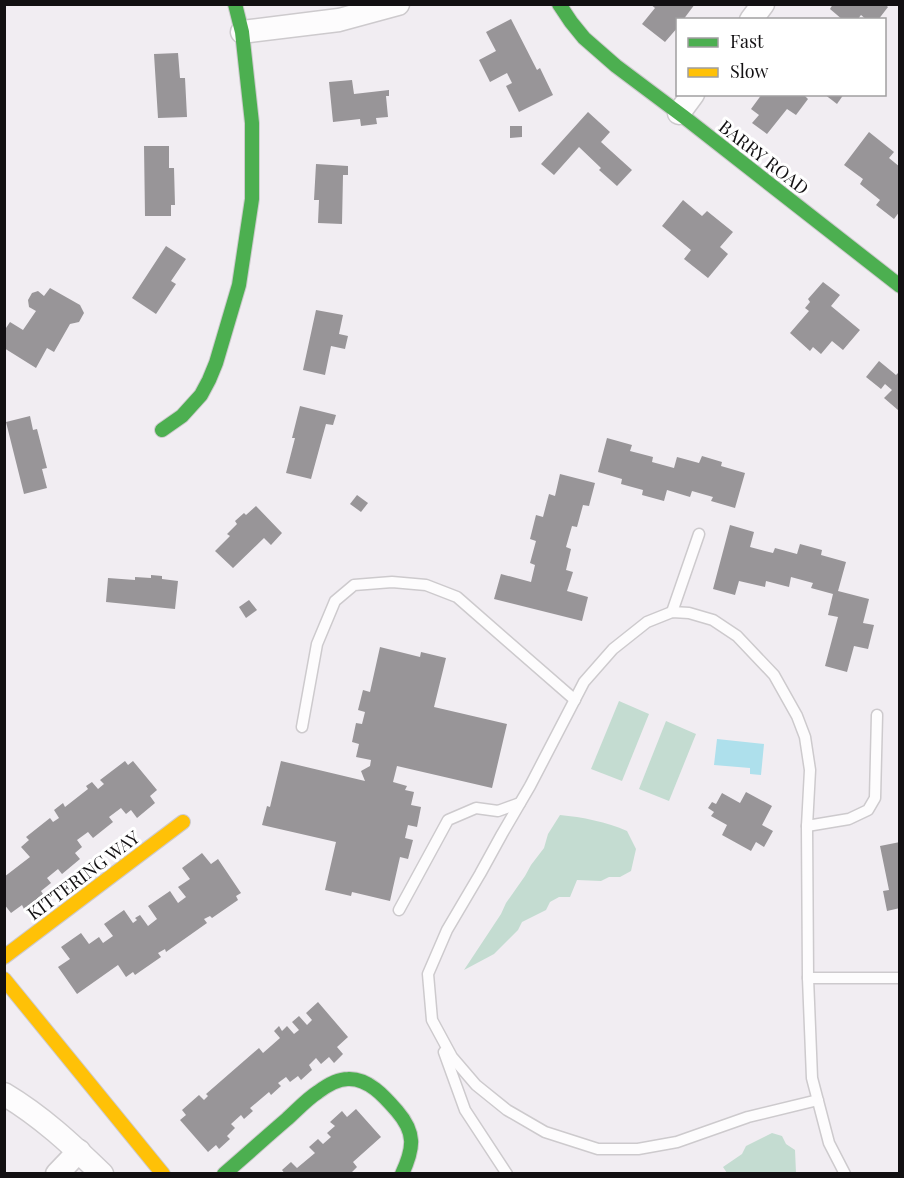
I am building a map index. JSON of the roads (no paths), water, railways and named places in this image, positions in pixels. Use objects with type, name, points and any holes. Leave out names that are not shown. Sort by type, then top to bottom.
[{"type":"street","points":[[162,430],[182,416],[201,395],[209,380],[239,285],[252,199],[252,123],[242,32],[235,4]]},
{"type":"street","points":[[242,32],[339,20],[398,4]]},
{"type":"street","name":"BARRY ROAD","points":[[559,4],[574,26],[618,70],[679,113],[900,286]]},
{"type":"street","points":[[752,18],[763,4]]},
{"type":"street","points":[[679,113],[692,96]]},
{"type":"street","name":"KITTERING WAY","points":[[4,957],[183,822]]},
{"type":"street","points":[[4,979],[163,1173]]},
{"type":"street","points":[[224,1173],[316,1092],[330,1084],[347,1079],[363,1082],[373,1088],[389,1102],[411,1132],[409,1157],[402,1173]]},
{"type":"street","points":[[4,1094],[57,1132],[102,1173]]},
{"type":"street","points":[[57,1173],[79,1152]]},
{"type":"lane","points":[[672,612],[699,534]]},
{"type":"lane","points":[[302,727],[317,644],[335,601],[354,585],[392,582],[426,585],[457,597],[575,700]]},
{"type":"lane","points":[[507,1173],[465,1110],[432,1020],[428,974],[447,930],[520,803],[584,682],[613,649],[647,622],[672,612],[690,613],[713,620],[737,636],[774,675],[797,716],[805,737],[810,770],[807,826],[808,978],[812,1078],[829,1143],[845,1173]]},
{"type":"lane","points":[[807,826],[849,819],[868,810],[875,798],[878,715]]},
{"type":"lane","points":[[399,910],[448,820],[476,808],[498,811],[520,803]]},
{"type":"lane","points":[[808,978],[900,978]]},
{"type":"lane","points":[[432,1020],[452,1057],[476,1085],[507,1110],[546,1132],[598,1149],[638,1149],[677,1142],[748,1117],[818,1100]]},
{"type":"water","points":[[717,739],[764,744],[761,775],[750,774],[750,768],[714,765]]}]
